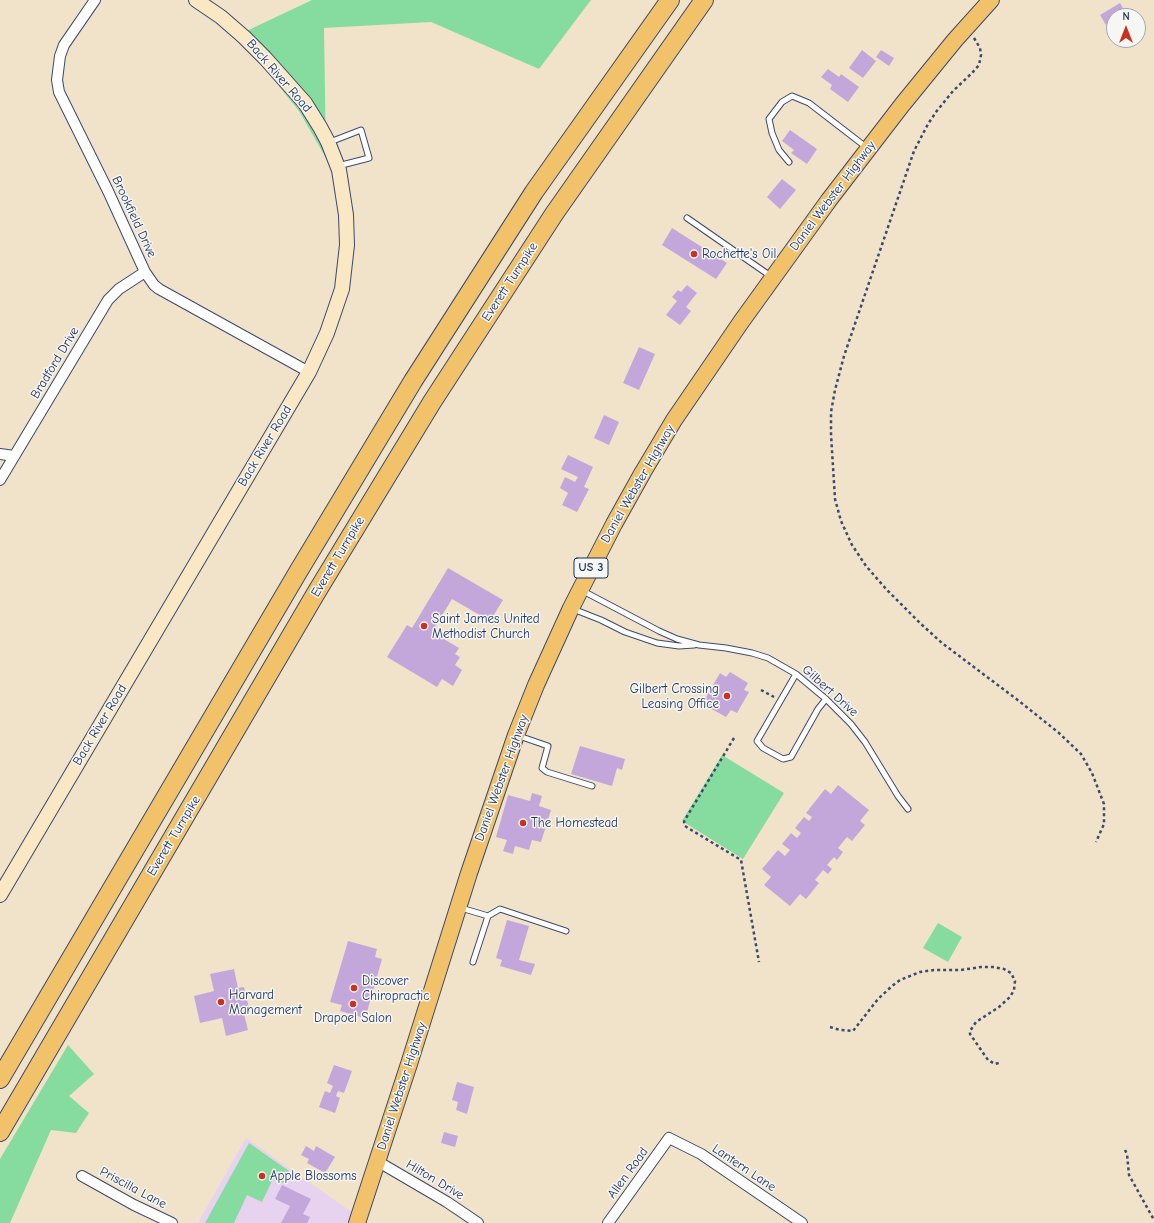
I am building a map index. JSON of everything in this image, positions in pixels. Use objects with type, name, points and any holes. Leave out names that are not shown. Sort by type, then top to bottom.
[{"type":"highway","name":"Everett Turnpike","points":[[0,1079],[298,572],[413,381],[534,192],[670,0]]},
{"type":"highway","name":"Everett Turnpike","points":[[0,1132],[316,593],[432,402],[554,214],[704,0]]},
{"type":"main road","name":"Daniel Webster Highway","points":[[357,1223],[458,907],[516,736],[536,685],[571,608],[620,512],[674,420],[741,322],[829,200],[902,105],[991,0]]},
{"type":"street","name":"Brookfield Drive","points":[[95,0],[64,45],[60,56],[57,80],[59,92],[92,158],[145,272],[154,285],[159,289],[309,372]]},
{"type":"street","name":"Back River Road","points":[[0,895],[309,372],[333,319],[342,289],[347,230],[344,200],[337,166],[328,142],[305,103],[265,58],[244,37],[196,0]]},
{"type":"street","name":"Bradford Drive","points":[[0,480],[108,300],[119,289],[145,272]]},
{"type":"street","points":[[0,454],[14,456]]},
{"type":"street","name":"Allen Road","points":[[608,1223],[669,1138]]},
{"type":"street","name":"Lantern Lane","points":[[669,1138],[701,1154],[802,1223]]},
{"type":"street","name":"Hilton Drive","points":[[378,1161],[447,1202],[478,1223]]},
{"type":"street","name":"Priscilla Lane","points":[[82,1176],[134,1205],[172,1223]]},
{"type":"lane","points":[[789,162],[779,150],[772,133],[770,119],[782,102],[792,96],[810,103],[868,149]]},
{"type":"lane","points":[[328,142],[361,130],[369,158],[337,166]]},
{"type":"lane","points":[[687,218],[773,278]]},
{"type":"lane","name":"Gilbert Drive","points":[[580,590],[659,631],[699,645]]},
{"type":"lane","name":"Gilbert Drive","points":[[571,608],[601,620],[625,632],[657,643],[679,646],[699,645],[752,653],[775,662],[796,674],[826,699],[851,724],[865,742],[898,796],[908,809]]},
{"type":"lane","points":[[796,674],[758,741],[763,748],[783,759],[791,757],[818,709],[826,699]]},
{"type":"lane","points":[[516,736],[548,746],[542,768],[546,772],[592,786]]},
{"type":"lane","points":[[458,907],[488,916]]},
{"type":"lane","points":[[473,962],[488,916],[500,909],[566,931]]},
{"type":"path","points":[[965,29],[975,39],[980,48],[981,55],[979,65],[936,112],[914,151],[844,356],[831,412],[835,499],[841,521],[852,545],[866,566],[887,590],[942,643],[1036,714],[1081,754],[1092,772],[1104,804],[1104,824],[1096,842]]},
{"type":"path","points":[[761,690],[774,697]]},
{"type":"path","points":[[734,738],[684,822],[685,826],[741,860],[759,962]]},
{"type":"path","points":[[830,1027],[840,1030],[853,1031],[878,999],[892,986],[900,980],[920,972],[934,970],[961,970],[980,967],[1004,969],[1011,973],[1015,982],[1014,990],[1010,997],[999,1007],[976,1022],[970,1031],[970,1034],[988,1060],[995,1064],[999,1063]]},
{"type":"path","points":[[1126,1150],[1128,1154],[1129,1175],[1154,1220]]},
{"type":"shaded area","name":"Apple Blossoms","points":[[246,1138],[353,1213],[350,1223],[198,1223]]},
{"type":"green space","points":[[312,0],[591,0],[539,69],[431,22],[324,28],[326,158],[299,111],[238,35]]},
{"type":"green space","points":[[722,755],[784,793],[743,859],[682,821]]},
{"type":"green space","points":[[938,923],[962,937],[948,962],[923,948]]},
{"type":"green space","points":[[68,1045],[94,1074],[69,1096],[89,1113],[76,1133],[51,1130],[10,1223],[0,1223],[0,1159]]},
{"type":"green space","points":[[249,1143],[289,1171],[283,1183],[273,1179],[262,1202],[247,1195],[234,1223],[205,1223]]},
{"type":"building","points":[[1120,3],[1123,8],[1112,8]]},
{"type":"building","points":[[1106,11],[1106,25],[1100,15]]},
{"type":"building","points":[[862,50],[876,61],[863,78],[849,68]]},
{"type":"building","points":[[881,50],[894,58],[889,66],[876,57]]},
{"type":"building","points":[[828,69],[839,77],[841,74],[859,87],[848,102],[830,89],[832,85],[821,77]]},
{"type":"building","points":[[790,130],[817,149],[807,164],[791,153],[794,150],[782,141]]},
{"type":"building","points":[[782,179],[796,190],[780,209],[767,197]]},
{"type":"building","name":"Rochette's Oil","points":[[672,228],[727,263],[716,279],[662,245]]},
{"type":"building","points":[[687,285],[697,293],[686,307],[691,311],[680,325],[666,315],[677,301],[672,297],[678,290],[681,292]]},
{"type":"building","points":[[639,347],[655,354],[639,390],[623,383]]},
{"type":"building","points":[[604,415],[619,422],[609,445],[594,438]]},
{"type":"building","points":[[568,455],[593,467],[584,487],[589,489],[577,512],[562,505],[568,493],[560,488],[565,477],[575,482],[578,477],[561,469]]},
{"type":"building","name":"Saint James United Methodist Church","points":[[448,568],[503,600],[490,621],[452,599],[432,632],[459,648],[455,654],[460,657],[455,665],[462,670],[453,686],[442,679],[437,687],[387,657],[407,625],[412,628]]},
{"type":"building","name":"Gilbert Crossing Leasing Office","points":[[730,672],[748,683],[744,690],[749,692],[737,713],[731,710],[726,717],[708,707],[711,702],[705,699],[720,673],[726,677]]},
{"type":"building","points":[[580,746],[625,759],[622,770],[617,768],[612,786],[571,774]]},
{"type":"building","points":[[838,785],[869,810],[860,821],[865,825],[852,841],[847,837],[838,848],[843,852],[837,860],[834,857],[827,865],[832,869],[828,874],[823,870],[815,880],[819,883],[806,899],[800,894],[790,906],[764,885],[771,877],[762,869],[778,850],[785,856],[790,850],[782,844],[791,833],[797,838],[801,833],[795,828],[804,817],[809,821],[812,817],[806,813],[825,789],[831,794]]},
{"type":"building","name":"The Homestead","points":[[532,793],[542,796],[539,806],[551,810],[541,842],[532,840],[529,850],[515,846],[513,854],[503,851],[507,840],[496,837],[508,795],[530,801]]},
{"type":"building","points":[[507,920],[529,926],[519,960],[535,964],[531,975],[500,966],[502,960],[496,958]]},
{"type":"building","points":[[348,941],[377,949],[375,957],[382,959],[367,1012],[363,1010],[361,1017],[340,1011],[342,1005],[330,1002]]},
{"type":"building","name":"Harvard Management","points":[[234,969],[238,988],[244,987],[249,1008],[243,1010],[248,1030],[226,1036],[222,1018],[200,1023],[194,996],[214,991],[210,974]]},
{"type":"building","points":[[334,1065],[352,1071],[344,1093],[338,1091],[336,1096],[340,1098],[335,1113],[319,1107],[325,1091],[330,1093],[333,1086],[327,1083]]},
{"type":"building","points":[[457,1082],[474,1087],[467,1114],[456,1110],[458,1102],[452,1100]]},
{"type":"building","points":[[444,1132],[458,1136],[455,1147],[441,1143]]},
{"type":"building","points":[[306,1146],[314,1151],[316,1146],[335,1157],[325,1173],[307,1163],[309,1159],[301,1155]]},
{"type":"building","points":[[282,1185],[311,1199],[303,1214],[310,1217],[307,1223],[281,1223],[290,1206],[275,1199]]},
{"type":"place","name":"Rochette's Oil","points":[[694,254]]},
{"type":"place","name":"Saint James United Methodist Church","points":[[424,626]]},
{"type":"place","name":"Gilbert Crossing Leasing Office","points":[[727,696]]},
{"type":"place","name":"The Homestead","points":[[523,823]]},
{"type":"place","name":"Discover Chiropractic","points":[[354,988]]},
{"type":"place","name":"Harvard Management","points":[[221,1002]]},
{"type":"place","name":"Drapoel Salon","points":[[353,1004]]},
{"type":"place","name":"Apple Blossoms","points":[[262,1176]]}]
